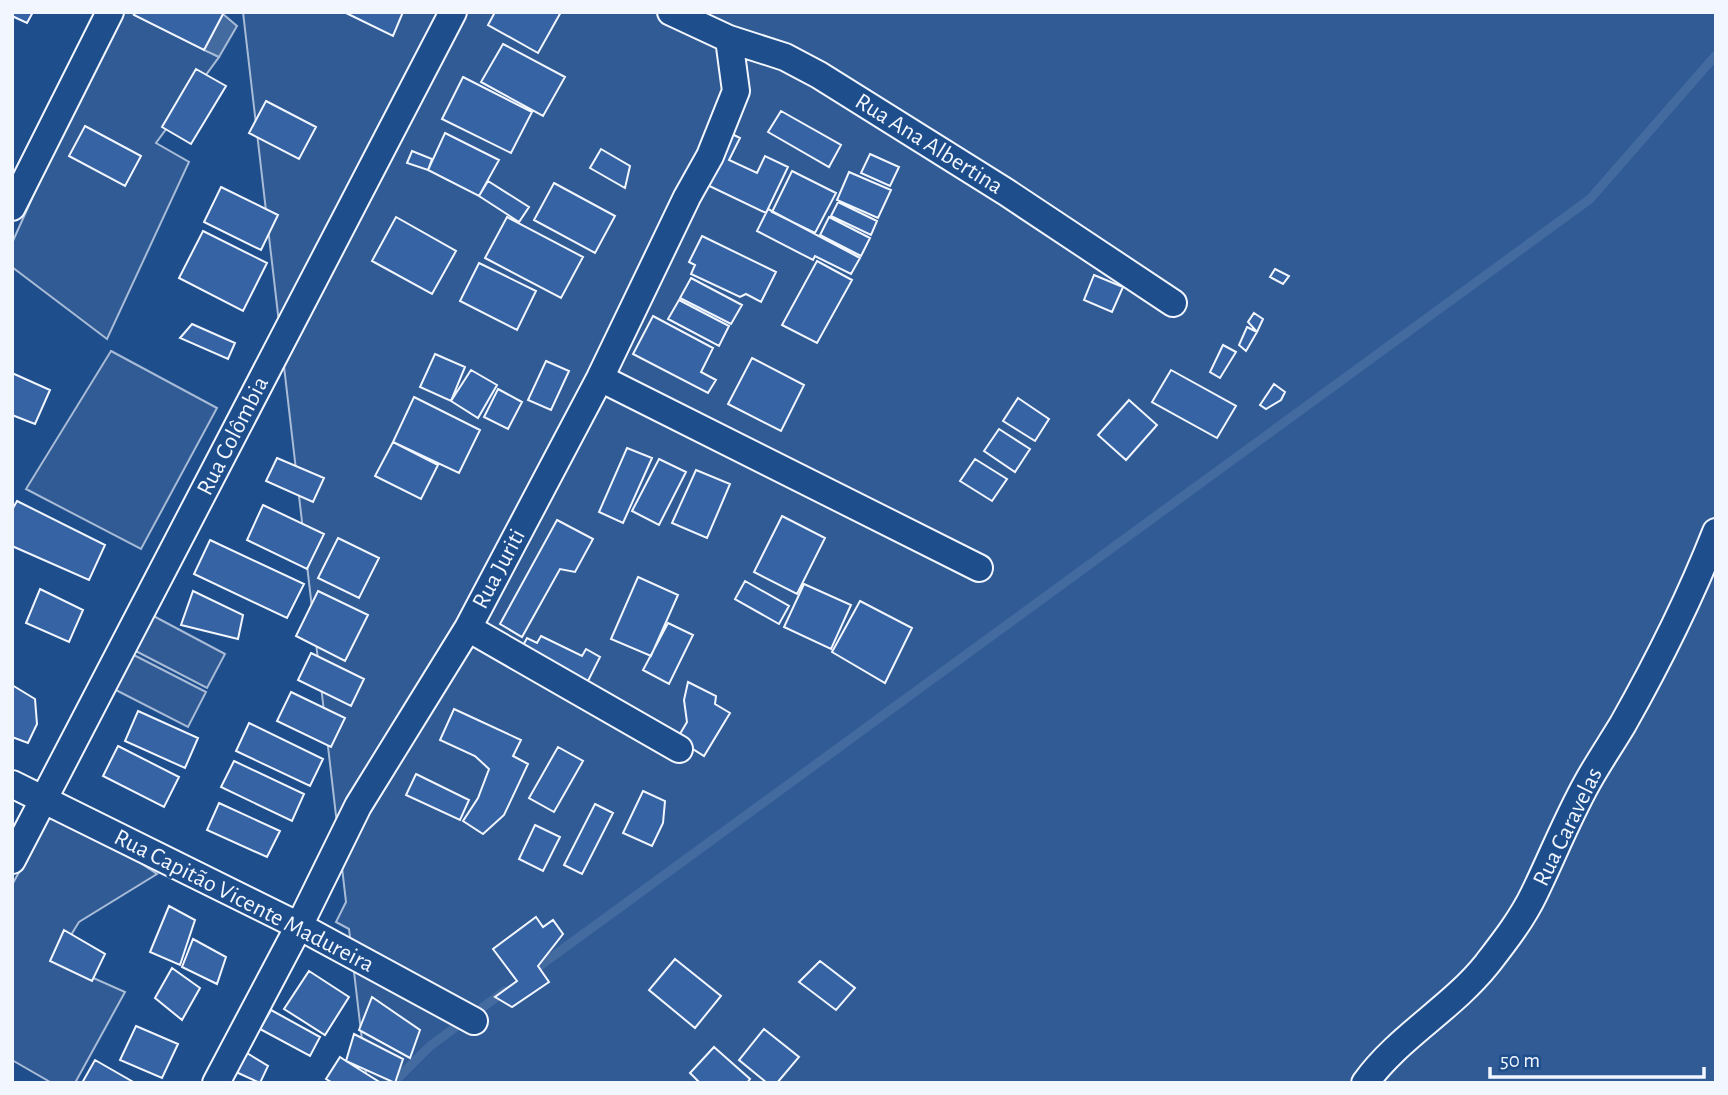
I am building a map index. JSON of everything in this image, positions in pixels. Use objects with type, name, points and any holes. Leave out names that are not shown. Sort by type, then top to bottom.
[{"type":"street","points":[[12,207],[110,12]]},
{"type":"street","name":"Rua Colômbia","points":[[12,860],[453,12]]},
{"type":"street","name":"Rua Ana Albertina","points":[[671,12],[729,39],[785,57],[819,75],[1006,192],[1173,303]]},
{"type":"street","name":"Rua Juriti","points":[[216,1083],[299,926],[358,806],[468,628],[600,378],[687,197],[710,156],[736,91],[729,39]]},
{"type":"street","points":[[600,378],[979,568]]},
{"type":"street","name":"Rua Caravelas","points":[[1365,1083],[1408,1036],[1454,1000],[1485,967],[1516,926],[1534,895],[1587,783],[1670,636],[1716,532]]},
{"type":"street","points":[[468,628],[680,749]]},
{"type":"street","name":"Rua Capitão Vicente Madureira","points":[[12,784],[299,926],[474,1021]]},
{"type":"shaded area","points":[[122,12],[130,12],[219,57],[156,143],[189,162],[107,339],[12,267],[12,243],[78,96]]},
{"type":"shaded area","points":[[243,12],[1716,12],[1716,1083],[367,1083],[349,929],[336,922],[346,902]]},
{"type":"shaded area","points":[[223,14],[237,26],[219,57],[204,50]]},
{"type":"shaded area","points":[[111,351],[217,408],[141,549],[26,489]]},
{"type":"shaded area","points":[[146,612],[225,654],[207,688],[128,647]]},
{"type":"shaded area","points":[[126,651],[206,692],[188,727],[108,686]]},
{"type":"shaded area","points":[[55,806],[157,874],[79,922],[55,961],[125,992],[75,1083],[52,1083],[12,1060],[12,885]]},
{"type":"building","points":[[12,12],[33,12],[27,23],[12,16]]},
{"type":"building","points":[[135,12],[223,14],[204,50],[134,15]]},
{"type":"building","points":[[344,12],[403,12],[393,36]]},
{"type":"building","points":[[495,12],[561,12],[538,53],[488,25]]},
{"type":"building","points":[[503,44],[565,77],[543,116],[481,82]]},
{"type":"building","points":[[196,69],[226,86],[191,144],[162,127]]},
{"type":"building","points":[[463,77],[532,112],[511,153],[442,119]]},
{"type":"building","points":[[266,101],[316,127],[299,159],[249,133]]},
{"type":"building","points":[[781,111],[841,145],[829,167],[768,132]]},
{"type":"building","points":[[85,126],[141,156],[125,186],[69,156]]},
{"type":"building","points":[[726,131],[740,138],[729,160],[757,173],[765,156],[788,167],[766,213],[701,182]]},
{"type":"building","points":[[445,133],[499,160],[479,196],[428,170]]},
{"type":"building","points":[[601,149],[630,166],[625,188],[590,168]]},
{"type":"building","points":[[412,151],[432,159],[428,170],[407,163]]},
{"type":"building","points":[[870,154],[899,167],[890,186],[861,173]]},
{"type":"building","points":[[792,171],[836,193],[815,233],[772,212]]},
{"type":"building","points":[[849,172],[891,190],[878,218],[837,200]]},
{"type":"building","points":[[488,181],[529,207],[519,222],[479,196]]},
{"type":"building","points":[[554,183],[615,216],[595,253],[534,220]]},
{"type":"building","points":[[221,187],[278,215],[261,250],[204,222]]},
{"type":"building","points":[[838,202],[877,221],[871,235],[831,216]]},
{"type":"building","points":[[768,209],[860,258],[851,274],[815,256],[813,260],[757,231]]},
{"type":"building","points":[[396,217],[456,251],[432,294],[372,261]]},
{"type":"building","points":[[507,217],[583,257],[561,298],[485,258]]},
{"type":"building","points":[[829,217],[870,238],[861,256],[820,235]]},
{"type":"building","points":[[203,231],[267,263],[243,311],[179,278]]},
{"type":"building","points":[[702,236],[776,272],[761,302],[746,294],[740,297],[691,274],[695,265],[689,262]]},
{"type":"building","points":[[817,261],[852,280],[817,343],[782,325]]},
{"type":"building","points":[[479,263],[536,291],[517,330],[460,301]]},
{"type":"building","points":[[1275,269],[1289,276],[1283,284],[1270,277]]},
{"type":"building","points":[[1094,275],[1123,287],[1112,312],[1084,300]]},
{"type":"building","points":[[691,278],[742,305],[731,324],[680,298]]},
{"type":"building","points":[[679,300],[729,326],[719,346],[668,319]]},
{"type":"building","points":[[1254,313],[1263,319],[1257,332],[1248,322]]},
{"type":"building","points":[[653,316],[713,348],[701,372],[716,380],[708,393],[633,354]]},
{"type":"building","points":[[192,324],[235,343],[228,359],[180,338]]},
{"type":"building","points":[[1247,327],[1257,332],[1246,351],[1239,345]]},
{"type":"building","points":[[1223,345],[1236,352],[1220,378],[1210,372]]},
{"type":"building","points":[[435,354],[465,367],[451,401],[420,387]]},
{"type":"building","points":[[752,358],[804,385],[781,431],[728,404]]},
{"type":"building","points":[[546,361],[569,371],[551,410],[528,400]]},
{"type":"building","points":[[471,370],[497,385],[478,418],[451,401]]},
{"type":"building","points":[[1171,370],[1236,406],[1217,438],[1152,402]]},
{"type":"building","points":[[12,373],[50,390],[35,424],[12,415]]},
{"type":"building","points":[[1274,384],[1285,392],[1281,400],[1266,409],[1260,405]]},
{"type":"building","points":[[498,389],[522,402],[508,429],[484,417]]},
{"type":"building","points":[[414,397],[480,430],[459,473],[393,442]]},
{"type":"building","points":[[1018,398],[1049,419],[1035,441],[1003,421]]},
{"type":"building","points":[[1129,400],[1157,425],[1126,460],[1098,435]]},
{"type":"building","points":[[999,429],[1030,449],[1015,472],[984,451]]},
{"type":"building","points":[[393,442],[438,465],[421,499],[375,476]]},
{"type":"building","points":[[627,448],[652,458],[623,523],[599,512]]},
{"type":"building","points":[[277,458],[324,478],[313,502],[266,481]]},
{"type":"building","points":[[659,459],[686,472],[659,525],[632,511]]},
{"type":"building","points":[[975,459],[1007,479],[992,501],[960,481]]},
{"type":"building","points":[[696,470],[730,484],[707,538],[672,523]]},
{"type":"building","points":[[17,501],[105,545],[89,580],[12,546],[12,510]]},
{"type":"building","points":[[263,505],[324,534],[307,569],[247,540]]},
{"type":"building","points":[[782,516],[825,538],[797,594],[754,572]]},
{"type":"building","points":[[557,520],[593,539],[575,572],[560,569],[522,637],[500,624]]},
{"type":"building","points":[[338,538],[379,558],[359,598],[318,578]]},
{"type":"building","points":[[210,540],[304,584],[287,618],[194,574]]},
{"type":"building","points":[[638,577],[678,595],[651,656],[611,639]]},
{"type":"building","points":[[745,581],[789,606],[779,624],[735,599]]},
{"type":"building","points":[[804,584],[851,605],[831,649],[784,627]]},
{"type":"building","points":[[40,589],[83,610],[69,642],[26,623]]},
{"type":"building","points":[[193,591],[243,615],[238,639],[181,625]]},
{"type":"building","points":[[318,591],[368,615],[345,661],[296,636]]},
{"type":"building","points":[[860,601],[912,628],[885,683],[832,652]]},
{"type":"building","points":[[668,623],[693,635],[669,684],[643,670]]},
{"type":"building","points":[[541,636],[582,656],[586,649],[600,657],[586,685],[520,651],[527,638],[537,643]]},
{"type":"building","points":[[311,653],[364,679],[351,706],[298,680]]},
{"type":"building","points":[[688,682],[716,696],[715,704],[730,713],[704,756],[677,739],[687,722],[684,700]]},
{"type":"building","points":[[12,685],[35,699],[37,724],[28,743],[12,737]]},
{"type":"building","points":[[291,692],[345,718],[331,747],[277,721]]},
{"type":"building","points":[[454,709],[521,740],[513,756],[528,764],[504,815],[483,834],[463,821],[478,798],[489,769],[475,756],[440,740]]},
{"type":"building","points":[[138,711],[198,738],[185,768],[125,741]]},
{"type":"building","points":[[249,723],[323,759],[310,786],[236,751]]},
{"type":"building","points":[[118,746],[179,777],[164,807],[103,776]]},
{"type":"building","points":[[558,747],[583,761],[554,812],[529,798]]},
{"type":"building","points":[[234,761],[304,794],[292,821],[221,787]]},
{"type":"building","points":[[416,774],[469,800],[460,820],[406,795]]},
{"type":"building","points":[[643,791],[665,801],[663,823],[652,846],[623,833]]},
{"type":"building","points":[[219,803],[280,831],[267,857],[207,830]]},
{"type":"building","points":[[595,804],[613,813],[582,874],[564,865]]},
{"type":"building","points":[[535,825],[560,837],[543,871],[519,859]]},
{"type":"building","points":[[169,906],[195,920],[180,965],[150,952]]},
{"type":"building","points":[[536,917],[543,927],[553,920],[563,934],[538,966],[549,982],[512,1007],[495,997],[517,981],[493,949]]},
{"type":"building","points":[[64,930],[105,954],[92,981],[50,961]]},
{"type":"building","points":[[193,939],[226,957],[217,984],[182,967]]},
{"type":"building","points":[[675,959],[721,996],[695,1028],[649,990]]},
{"type":"building","points":[[820,961],[855,988],[836,1010],[799,982]]},
{"type":"building","points":[[172,968],[200,988],[182,1020],[155,998]]},
{"type":"building","points":[[309,971],[349,997],[325,1035],[284,1009]]},
{"type":"building","points":[[372,997],[420,1030],[410,1058],[359,1030]]},
{"type":"building","points":[[271,1010],[320,1037],[310,1056],[260,1029]]},
{"type":"building","points":[[136,1026],[178,1044],[162,1078],[120,1060]]},
{"type":"building","points":[[764,1029],[799,1057],[777,1083],[767,1083],[739,1060]]},
{"type":"building","points":[[354,1034],[403,1059],[395,1083],[346,1061]]},
{"type":"building","points":[[714,1047],[750,1079],[747,1083],[700,1083],[690,1073]]},
{"type":"building","points":[[247,1053],[268,1066],[260,1083],[236,1072]]},
{"type":"building","points":[[340,1057],[381,1083],[333,1083],[326,1079]]},
{"type":"building","points":[[95,1060],[135,1083],[82,1083]]},
{"type":"waterway","points":[[530,973],[1590,199],[1716,55]]},
{"type":"waterway","points":[[393,1083],[430,1046],[505,991]]}]
